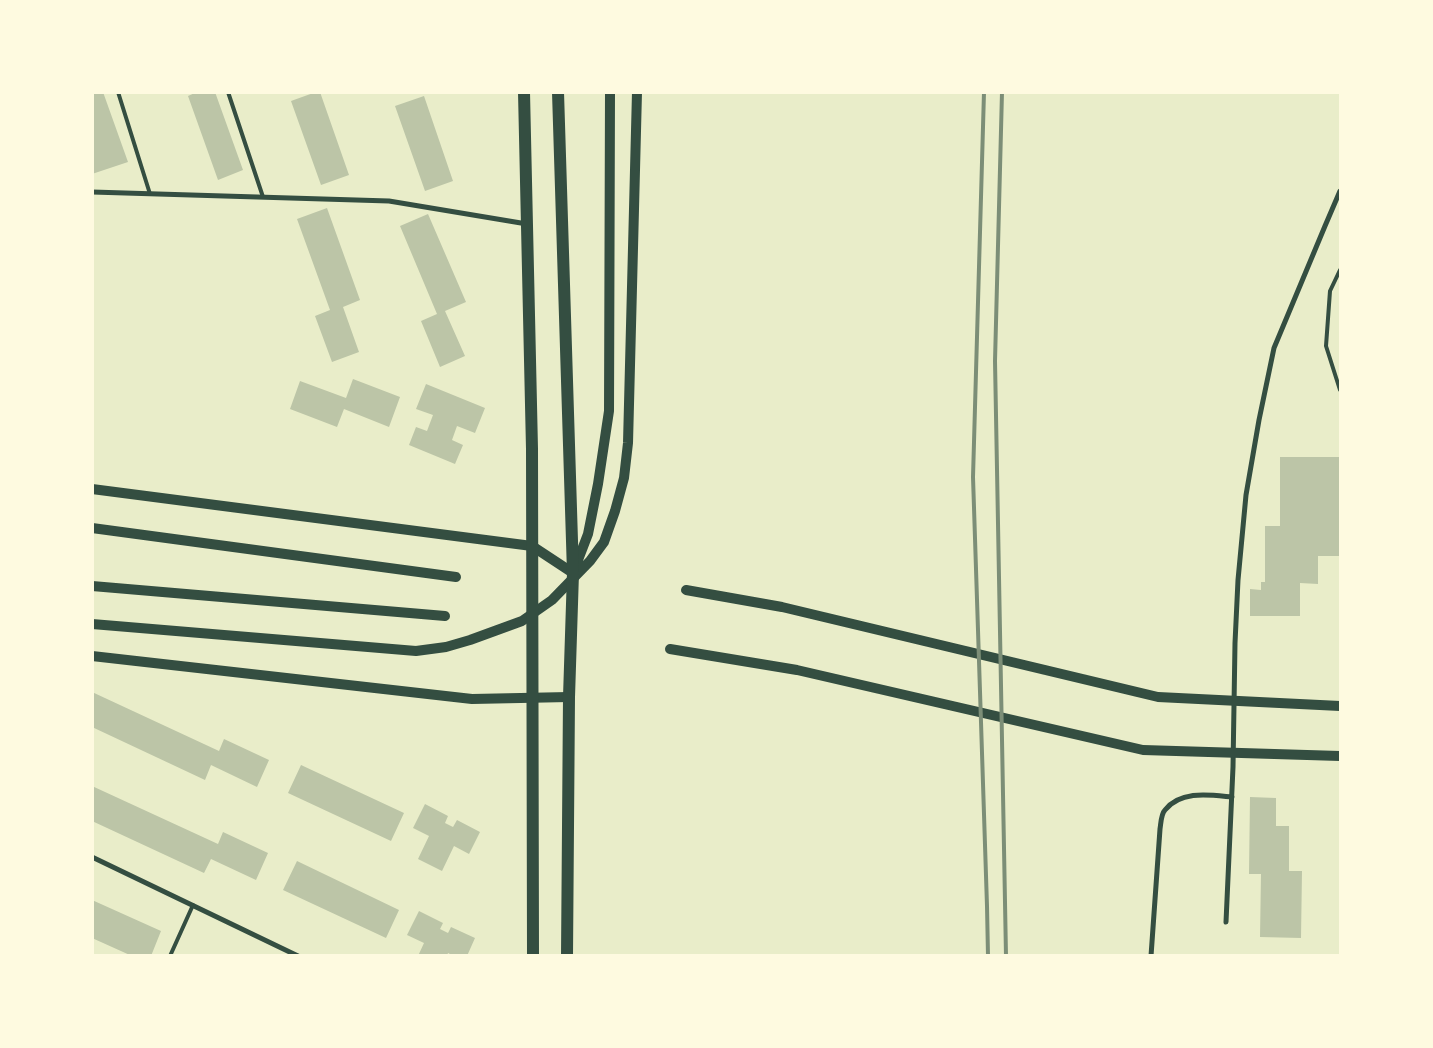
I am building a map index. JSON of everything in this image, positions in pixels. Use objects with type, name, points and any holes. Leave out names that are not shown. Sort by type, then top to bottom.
[{"type":"main road","points":[[524,92],[532,449],[533,956]]},
{"type":"main road","points":[[558,92],[573,573],[569,697],[567,956]]},
{"type":"main road","points":[[573,573],[588,534],[598,484],[608,411],[610,92]]},
{"type":"main road","points":[[92,624],[416,651],[446,647],[514,624],[552,600],[590,561],[604,542],[624,478],[628,443],[637,92]]},
{"type":"main road","points":[[92,489],[532,546],[573,573]]},
{"type":"main road","points":[[92,528],[456,576]]},
{"type":"main road","points":[[92,586],[445,616]]},
{"type":"main road","points":[[686,590],[782,607],[1158,697],[1340,706]]},
{"type":"main road","points":[[670,649],[797,670],[1143,750],[1340,756]]},
{"type":"main road","points":[[92,656],[472,699],[569,697]]},
{"type":"street","points":[[1226,922],[1234,767],[1235,642],[1238,580],[1246,495],[1258,420],[1274,348],[1340,191]]},
{"type":"street","points":[[92,192],[390,201],[527,224]]},
{"type":"street","points":[[1151,956],[1160,829],[1164,811],[1175,801],[1196,794],[1232,797]]},
{"type":"street","points":[[92,856],[298,956]]},
{"type":"lane","points":[[118,92],[150,194]]},
{"type":"lane","points":[[228,92],[263,197]]},
{"type":"lane","points":[[1340,270],[1330,291],[1326,346],[1340,390]]},
{"type":"lane","points":[[170,956],[193,905]]},
{"type":"building","points":[[92,92],[103,92],[128,162],[92,174]]},
{"type":"building","points":[[197,92],[215,92],[243,170],[218,180],[188,96]]},
{"type":"building","points":[[320,92],[349,175],[321,185],[291,101]]},
{"type":"building","points":[[424,96],[453,181],[425,191],[395,106]]},
{"type":"building","points":[[327,208],[360,300],[343,307],[359,352],[332,362],[315,316],[330,310],[297,219]]},
{"type":"building","points":[[428,214],[466,302],[445,311],[465,356],[440,367],[421,321],[437,314],[400,226]]},
{"type":"building","points":[[353,379],[400,397],[389,427],[344,409],[337,427],[290,409],[300,381],[346,398]]},
{"type":"building","points":[[426,384],[485,408],[475,433],[457,426],[452,440],[463,445],[455,464],[409,445],[416,427],[427,431],[433,415],[416,409]]},
{"type":"building","points":[[1280,457],[1340,457],[1340,556],[1318,556],[1318,584],[1300,583],[1300,616],[1250,616],[1250,589],[1261,590],[1261,582],[1265,582],[1265,526],[1280,526]]},
{"type":"building","points":[[92,692],[219,751],[224,739],[269,760],[257,787],[211,765],[205,780],[92,727]]},
{"type":"building","points":[[301,765],[404,813],[391,841],[288,793]]},
{"type":"building","points":[[92,786],[218,844],[223,832],[268,853],[256,880],[211,859],[204,873],[92,821]]},
{"type":"building","points":[[1250,797],[1276,798],[1276,826],[1289,826],[1289,871],[1302,871],[1301,938],[1260,937],[1261,874],[1249,874]]},
{"type":"building","points":[[425,804],[448,816],[445,823],[453,827],[457,820],[480,832],[469,854],[454,846],[442,871],[418,859],[429,836],[413,828]]},
{"type":"building","points":[[297,861],[399,910],[386,938],[283,890]]},
{"type":"building","points":[[92,900],[161,931],[151,956],[132,956],[92,938]]},
{"type":"building","points":[[419,911],[443,923],[440,929],[448,933],[451,927],[475,938],[467,956],[454,956],[448,953],[447,956],[418,956],[424,943],[407,935]]},
{"type":"railway","points":[[984,92],[973,477],[988,956]]},
{"type":"railway","points":[[1002,92],[995,361],[1006,956]]}]
